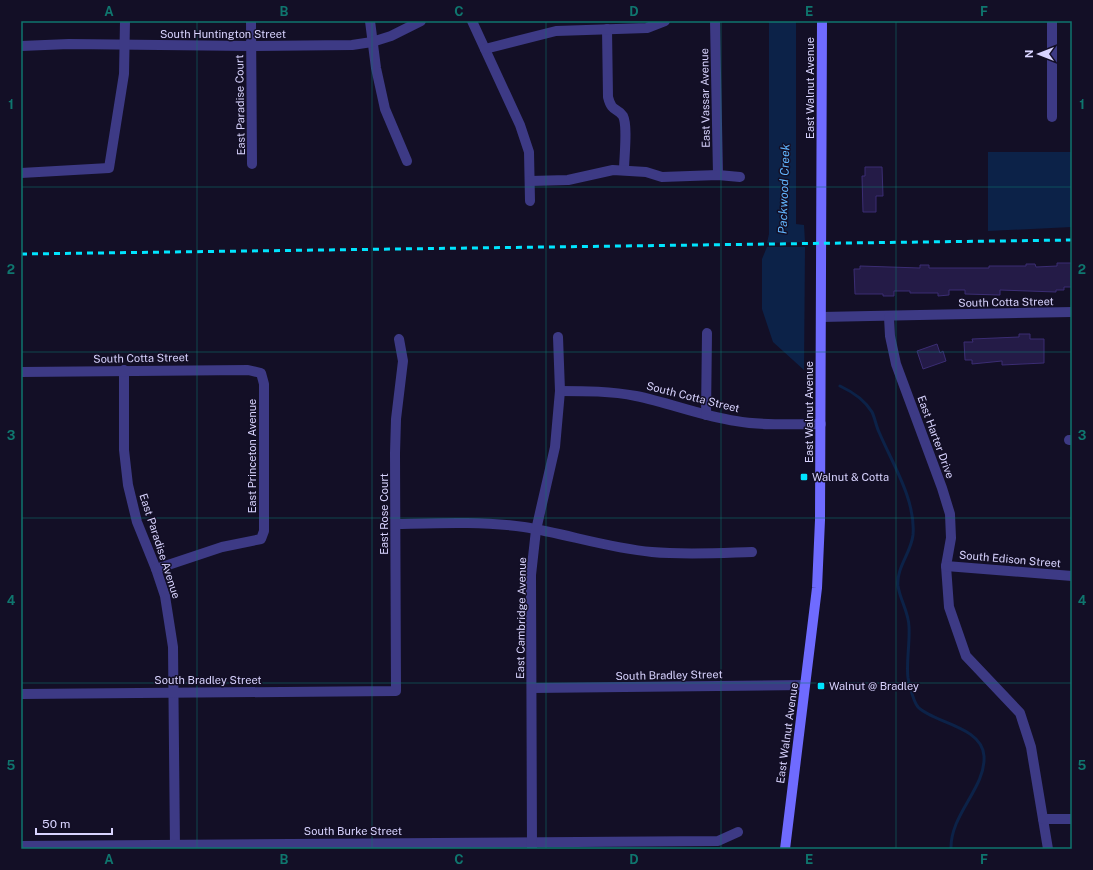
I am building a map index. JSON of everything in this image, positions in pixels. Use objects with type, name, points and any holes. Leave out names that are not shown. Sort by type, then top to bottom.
[{"type":"main road","name":"East Walnut Avenue","points":[[784,849],[817,588],[820,520],[821,424],[822,21]]},
{"type":"street","points":[[21,173],[109,168],[118,114],[125,46],[125,21]]},
{"type":"street","points":[[250,21],[251,46]]},
{"type":"street","points":[[370,21],[376,68],[385,109],[407,161]]},
{"type":"street","name":"South Huntington Street","points":[[21,46],[69,44],[125,46],[352,45],[372,42],[391,36],[421,21]]},
{"type":"street","points":[[472,21],[520,126],[529,152],[530,201]]},
{"type":"street","points":[[485,49],[556,31],[648,28],[665,21]]},
{"type":"street","name":"East Vassar Avenue","points":[[715,21],[718,175]]},
{"type":"street","points":[[1052,21],[1052,117]]},
{"type":"street","points":[[607,29],[608,97],[610,106],[622,115],[625,123],[624,170]]},
{"type":"street","name":"East Paradise Court","points":[[251,46],[252,164]]},
{"type":"street","points":[[530,181],[568,180],[613,170],[646,172],[662,177],[718,175],[740,177]]},
{"type":"street","name":"South Cotta Street","points":[[821,317],[889,317],[1072,312]]},
{"type":"street","name":"East Harter Drive","points":[[889,317],[890,336],[896,364],[948,508],[951,538],[946,566],[948,607],[966,656],[1020,713],[1031,748],[1048,849]]},
{"type":"street","points":[[706,415],[707,333]]},
{"type":"street","name":"East Cambridge Avenue","points":[[532,845],[531,575],[536,530],[555,447],[560,391],[558,337]]},
{"type":"street","name":"East Rose Court","points":[[396,691],[396,419],[403,362],[399,339]]},
{"type":"street","name":"East Paradise Avenue","points":[[124,370],[124,450],[128,484],[137,522],[156,568],[165,596],[171,625],[175,692],[175,847]]},
{"type":"street","name":"South Cotta Street","points":[[21,372],[248,370],[261,373]]},
{"type":"street","name":"East Princeton Avenue","points":[[156,568],[222,547],[262,539],[264,531],[264,384],[261,373]]},
{"type":"street","name":"South Cotta Street","points":[[560,391],[634,395],[706,415],[736,421],[762,424],[821,424]]},
{"type":"street","points":[[396,524],[477,523],[536,530],[605,545],[653,552],[752,552]]},
{"type":"street","name":"South Edison Street","points":[[946,566],[1072,576]]},
{"type":"street","name":"South Bradley Street","points":[[532,688],[805,685]]},
{"type":"street","name":"South Bradley Street","points":[[21,694],[396,691]]},
{"type":"street","points":[[1043,819],[1072,819]]},
{"type":"street","name":"South Burke Street","points":[[21,846],[175,847],[686,845],[718,841],[738,832]]},
{"type":"water","points":[[769,21],[796,21],[796,224],[804,225],[805,242],[767,243],[769,234]]},
{"type":"water","points":[[988,152],[1072,152],[1072,227],[988,231]]},
{"type":"water","points":[[767,247],[805,247],[804,370],[773,342],[762,309],[762,259]]},
{"type":"building","points":[[865,167],[882,167],[883,196],[876,196],[876,212],[863,212],[862,176],[865,176]]},
{"type":"building","points":[[1057,263],[1072,263],[1072,287],[1064,287],[1064,290],[1056,290],[1056,292],[1000,290],[1000,295],[965,294],[965,290],[949,290],[949,295],[938,296],[938,293],[910,293],[910,291],[894,291],[894,296],[883,296],[883,294],[855,294],[854,269],[860,269],[860,266],[920,268],[920,265],[929,265],[929,268],[989,268],[989,266],[1026,266],[1026,264],[1035,264],[1036,267],[1057,266]]},
{"type":"building","points":[[1019,334],[1030,334],[1030,339],[1044,339],[1044,363],[1002,365],[1002,361],[972,364],[972,360],[965,360],[964,342],[973,342],[972,339],[1019,337]]},
{"type":"building","points":[[937,344],[940,353],[943,351],[946,361],[923,369],[917,351]]},
{"type":"waterway","name":"Packwood Creek","points":[[840,386],[858,396],[872,412],[878,430],[902,482],[911,508],[913,522],[912,542],[899,573],[898,586],[909,622],[908,678],[913,698],[918,707],[925,712],[956,726],[975,738],[981,746],[984,756],[980,779],[956,824],[952,836],[951,849]]},
{"type":"railway","points":[[21,254],[1072,240]]},
{"type":"place","name":"Walnut & Cotta","points":[[804,477]]},
{"type":"place","name":"Walnut @ Bradley","points":[[821,686]]}]
